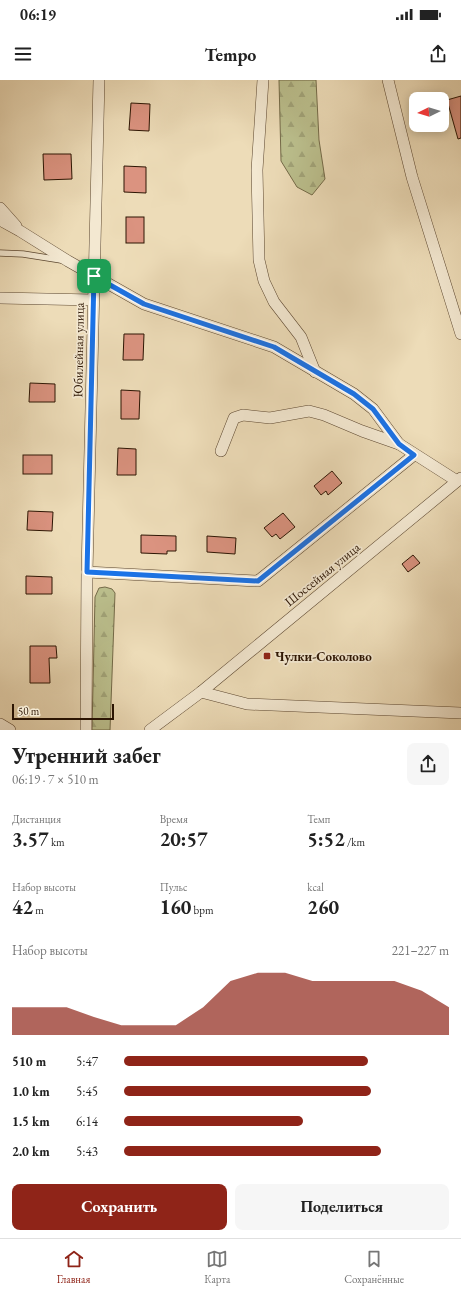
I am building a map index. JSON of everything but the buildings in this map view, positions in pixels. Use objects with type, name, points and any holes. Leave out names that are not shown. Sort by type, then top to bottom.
[{"type":"street","name":"Юбилейная улица","points":[[86,730],[87,572],[99,80]]},
{"type":"street","points":[[263,80],[257,170],[259,260],[264,281],[274,302],[301,337],[315,372]]},
{"type":"street","points":[[388,80],[412,177],[461,334]]},
{"type":"street","points":[[0,208],[20,231]]},
{"type":"street","points":[[0,220],[68,262],[144,304],[274,347],[354,394],[373,409],[399,444]]},
{"type":"street","points":[[0,298],[93,300]]},
{"type":"street","points":[[221,451],[234,418],[243,415],[270,418],[309,411],[324,415],[362,431],[399,444],[414,455],[459,480]]},
{"type":"street","points":[[87,572],[258,581],[414,455]]},
{"type":"street","name":"Шоссейная улица","points":[[150,730],[201,692],[459,480]]},
{"type":"street","points":[[201,692],[247,704],[461,713]]},
{"type":"street","points":[[0,724],[10,730]]},
{"type":"lane","points":[[0,253],[23,254],[68,262]]},
{"type":"green space","points":[[279,80],[316,80],[319,140],[325,179],[312,195],[297,187],[281,161]]},
{"type":"green space","points":[[105,587],[112,589],[115,593],[110,730],[92,730],[95,597],[99,588]]},
{"type":"place","name":"Чулки-Соколово","points":[[267,656]]},
{"type":"route","points":[[94,276],[144,304],[274,347],[354,394],[373,409],[399,444],[414,455],[258,581],[87,572],[94,276]]}]
